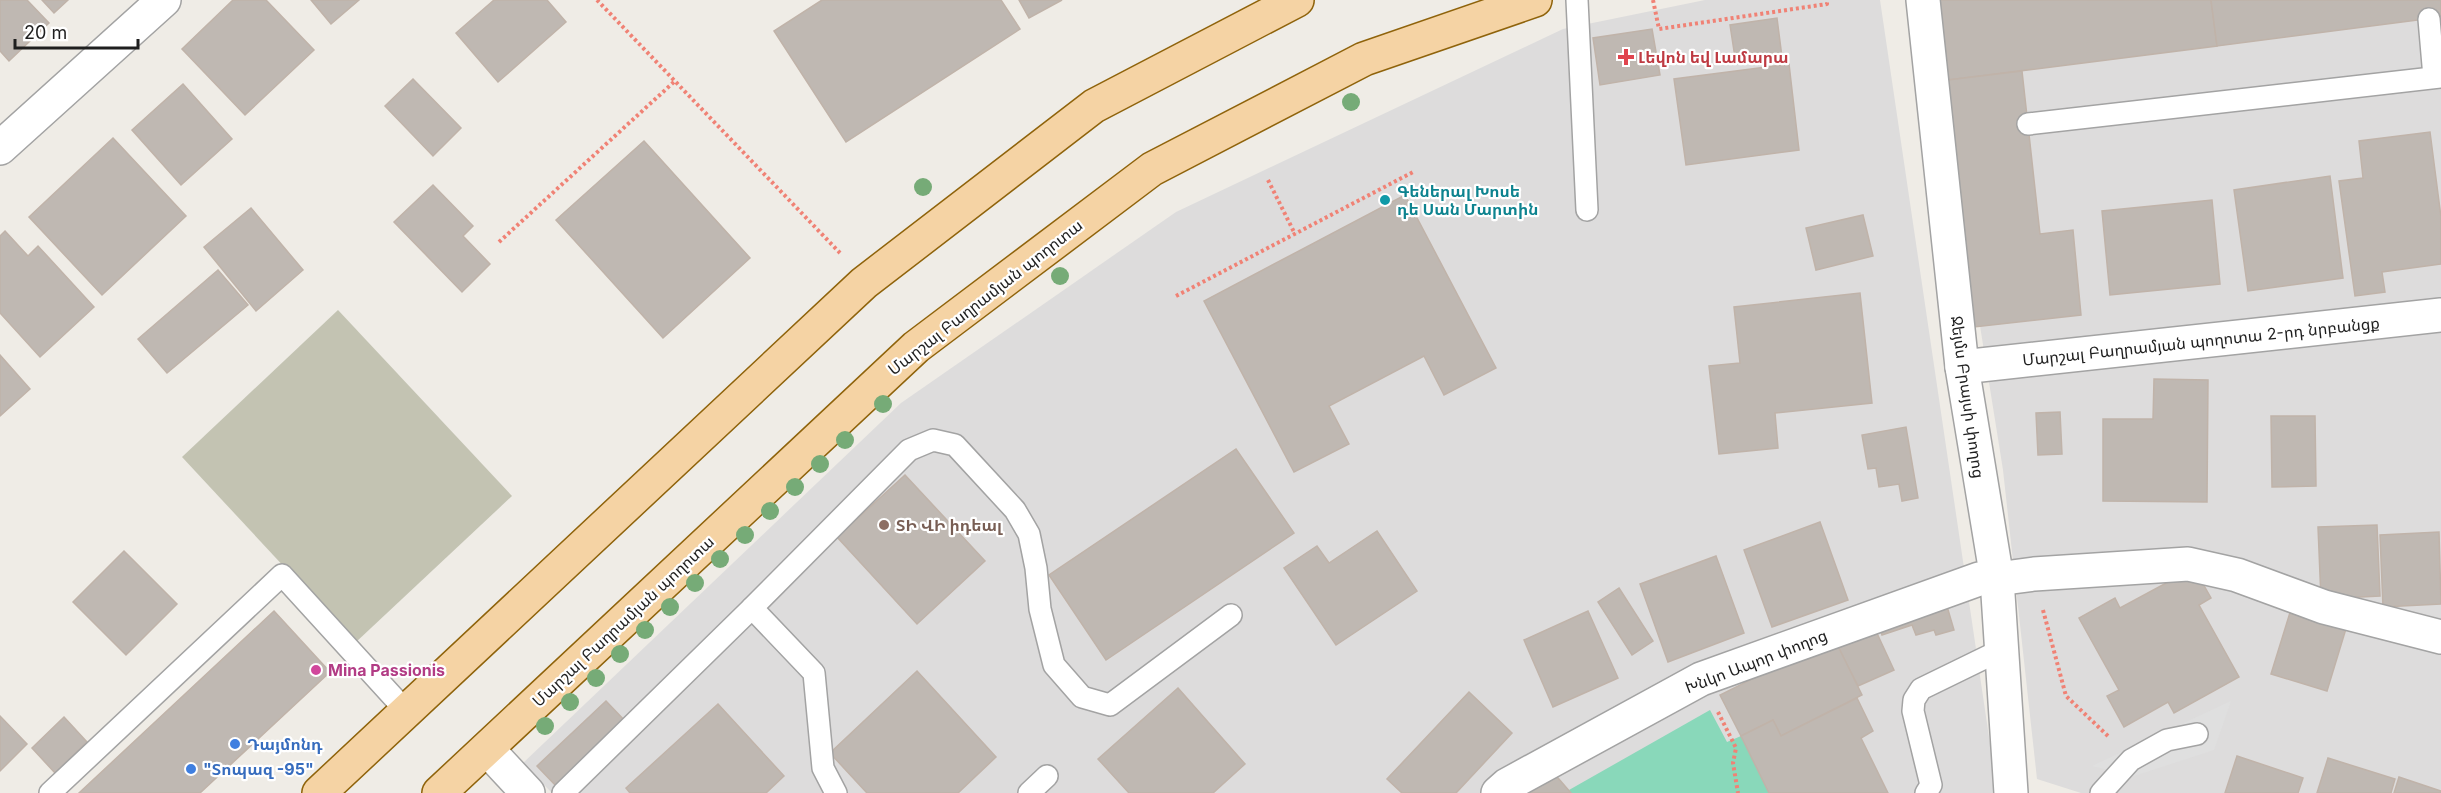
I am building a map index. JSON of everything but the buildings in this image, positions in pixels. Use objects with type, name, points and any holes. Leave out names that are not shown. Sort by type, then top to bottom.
[{"type":"main road","points":[[319,793],[864,283],[1094,106],[1297,0]]},
{"type":"main road","name":"Մարշալ Բաղրամյան պողոտա","points":[[440,793],[850,405],[916,347],[1152,169],[1364,59],[1535,0]]},
{"type":"street","points":[[0,148],[164,0]]},
{"type":"street","name":"Ջեյմս Բրայսի փողոց","points":[[1923,0],[1962,366],[1997,579],[2011,793]]},
{"type":"street","name":"Մարշալ Բաղրամյան պողոտա 2-րդ նրբանցք","points":[[1962,366],[2441,315]]},
{"type":"street","name":"Խնկո Ապոր փողոց","points":[[1498,793],[1507,785],[1701,679],[1979,579],[2188,564],[2237,575],[2324,607],[2441,637]]},
{"type":"street","points":[[487,749],[528,793]]},
{"type":"lane","points":[[1577,0],[1587,210]]},
{"type":"lane","points":[[2028,124],[2437,77],[2429,19]]},
{"type":"lane","points":[[563,793],[909,450],[933,440],[955,445],[1015,510],[1029,534],[1036,568],[1040,609],[1054,665],[1082,697],[1110,705],[1231,615]]},
{"type":"lane","points":[[50,793],[282,575],[406,711]]},
{"type":"lane","points":[[752,608],[814,673],[823,768],[836,793]]},
{"type":"lane","points":[[1926,793],[1931,785],[1913,711],[1914,700],[1921,689],[2003,649]]},
{"type":"lane","points":[[2101,793],[2131,760],[2167,740],[2197,734]]},
{"type":"lane","points":[[1029,793],[1047,776]]},
{"type":"path","points":[[597,0],[841,254]]},
{"type":"path","points":[[1653,0],[1659,28],[1827,4],[1827,0]]},
{"type":"path","points":[[499,242],[675,81]]},
{"type":"path","points":[[1176,296],[1415,171]]},
{"type":"path","points":[[1268,180],[1295,234]]},
{"type":"path","points":[[2066,696],[2091,720]]},
{"type":"path","points":[[1736,748],[1733,763],[1738,793]]},
{"type":"shaded area","points":[[1705,0],[1880,0],[1997,791],[1995,793],[552,793],[523,763],[901,403],[1176,212],[1563,29]]},
{"type":"shaded area","points":[[1928,0],[2441,0],[2441,793],[2081,793],[2037,779],[2003,470]]},
{"type":"shaded area","points":[[338,310],[512,496],[355,643],[182,457]]},
{"type":"shaded area","points":[[2231,701],[2214,750],[2134,776],[2092,766]]},
{"type":"green space","points":[[1710,710],[1727,742],[1741,736],[1769,793],[1571,793],[1569,790]]},
{"type":"place","name":"Լեվոն եվ Լամարա","points":[[1626,57]]},
{"type":"place","name":"Գեներալ Խոսե դե Սան Մարտին","points":[[1385,200]]},
{"type":"place","name":"ՏԻ ՎԻ իդեալ","points":[[884,525]]},
{"type":"place","name":"Mina Passionis","points":[[316,670]]},
{"type":"place","name":"Դայմոնդ","points":[[235,744]]},
{"type":"place","name":"\"Տոպազ -95\"","points":[[191,769]]}]
